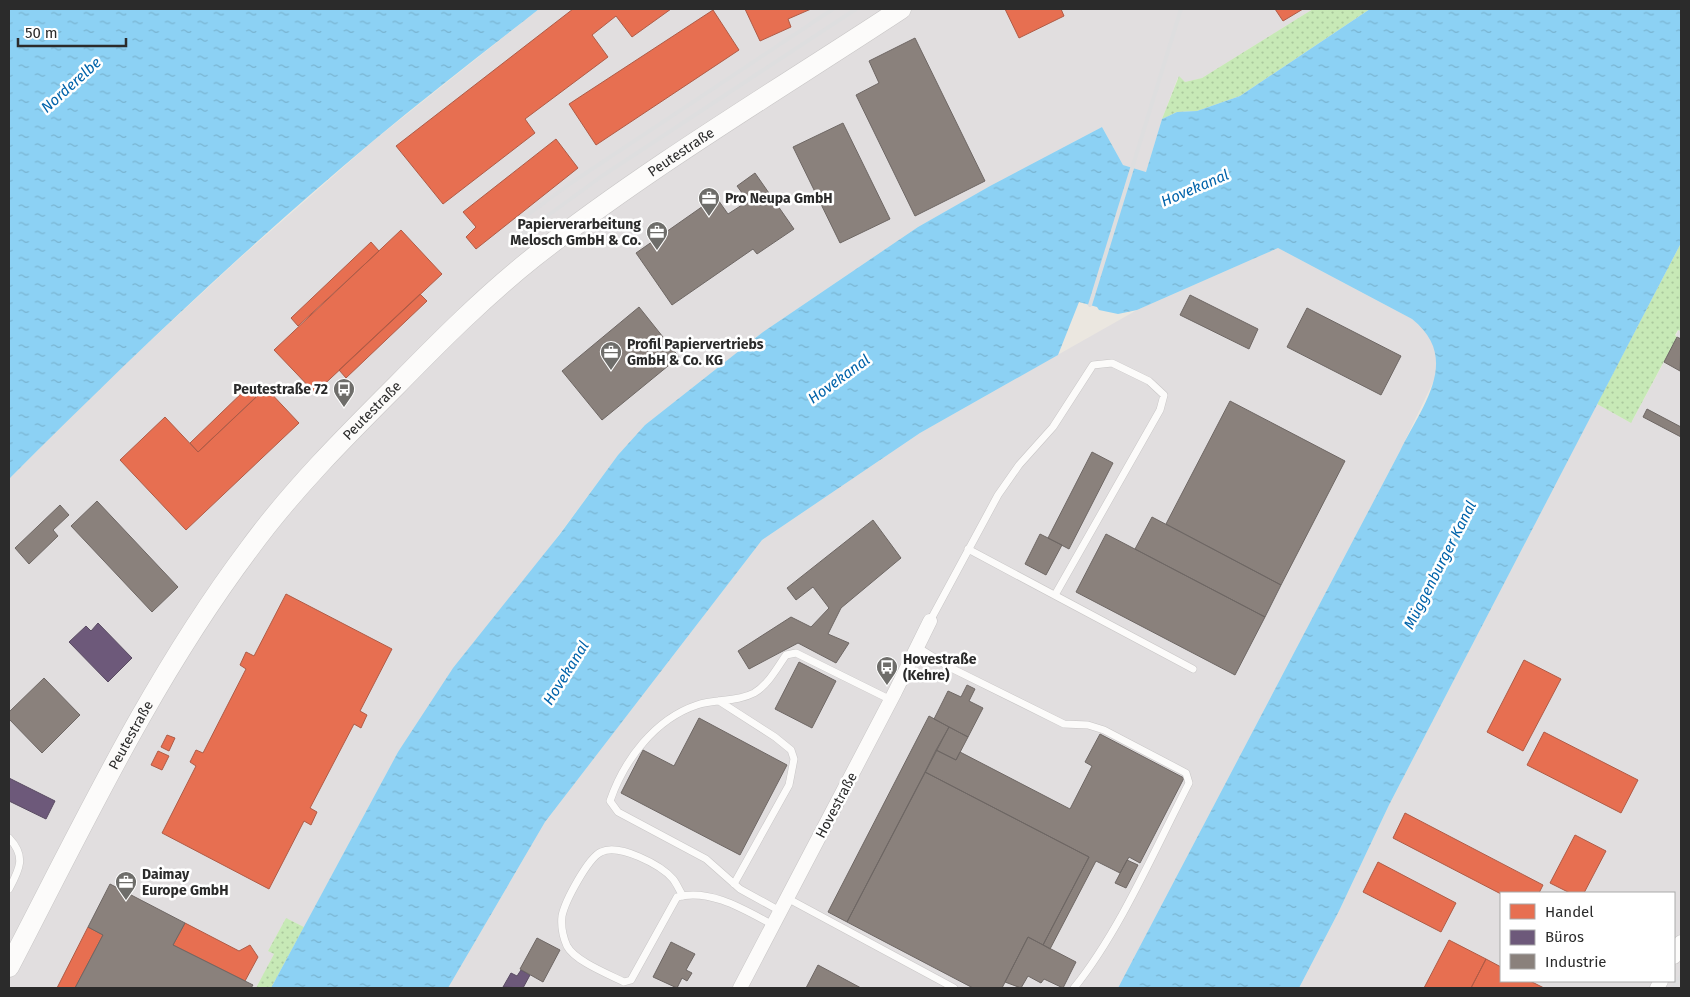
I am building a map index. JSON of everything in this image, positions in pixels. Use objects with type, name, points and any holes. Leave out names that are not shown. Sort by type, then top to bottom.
[{"type":"street","name":"Peutestraße","points":[[9,967],[138,722],[174,658],[250,547],[325,459],[465,316],[533,258],[654,171],[901,9]]},
{"type":"street","name":"Hovestraße","points":[[740,988],[891,700],[930,621]]},
{"type":"street","points":[[1675,955],[1681,942]]},
{"type":"lane","points":[[930,621],[998,495],[1018,465],[1053,427],[1093,365],[1112,363],[1150,381],[1164,395],[1160,410],[1055,595]]},
{"type":"lane","points":[[968,549],[1193,669]]},
{"type":"lane","points":[[917,647],[944,664],[1064,724],[1088,725],[1104,730],[1186,773],[1189,778],[1189,783],[1132,894],[1089,969],[1074,988]]},
{"type":"lane","points":[[780,911],[734,884],[706,858],[618,812],[610,801],[615,785],[650,733],[673,716],[698,705],[754,693],[770,679],[786,655],[796,653],[891,700]]},
{"type":"lane","points":[[719,701],[775,736],[791,750],[794,758],[790,785],[734,884]]},
{"type":"lane","points":[[9,838],[19,853],[20,868],[9,889]]},
{"type":"lane","points":[[683,896],[672,878],[653,864],[626,852],[611,849],[600,852],[592,860],[573,889],[562,915],[562,930],[567,945],[574,955],[624,982],[631,980],[678,897],[683,896],[689,894],[732,903],[773,925]]},
{"type":"lane","points":[[787,898],[954,988]]},
{"type":"shaded area","points":[[539,9],[1313,9],[1202,78],[1185,82],[1178,77],[1162,119],[1146,172],[1123,165],[1102,127],[990,186],[918,227],[763,332],[645,425],[618,455],[398,752],[304,927],[286,918],[268,951],[274,954],[256,988],[9,988],[9,479],[108,380],[240,258],[372,142]]},
{"type":"shaded area","points":[[1278,248],[1412,319],[1425,329],[1434,342],[1438,358],[1437,374],[1400,451],[1118,988],[448,988],[545,822],[762,540],[920,433],[1137,310]]},
{"type":"shaded area","points":[[1679,329],[1681,331],[1681,988],[1299,988],[1339,911],[1389,805],[1597,404],[1631,423],[1664,362]]},
{"type":"green space","points":[[1313,9],[1370,9],[1240,96],[1197,111],[1177,112],[1162,119],[1179,76],[1185,82],[1202,78]]},
{"type":"green space","points":[[1681,243],[1681,331],[1678,330],[1675,335],[1677,337],[1631,423],[1597,404]]},
{"type":"green space","points":[[286,918],[304,927],[271,988],[256,988],[274,954],[268,951]]},
{"type":"water","name":"Norderelbe","points":[[9,9],[539,9],[393,124],[279,222],[142,349],[9,479]]},
{"type":"water","points":[[1370,9],[1681,9],[1681,243],[1389,805],[1339,911],[1299,988],[1118,988],[1427,400],[1433,383],[1436,366],[1434,350],[1427,334],[1412,319],[1278,248],[1137,310],[1118,314],[1099,310],[1097,307],[1079,302],[1058,355],[920,433],[762,540],[545,822],[448,988],[271,988],[398,752],[453,668],[560,534],[618,455],[645,425],[763,332],[918,227],[990,186],[1102,127],[1123,165],[1146,172],[1162,119],[1177,112],[1197,111],[1240,96]]},
{"type":"building: Handel","points":[[573,9],[671,9],[632,37],[616,16],[592,35],[608,57],[525,119],[535,133],[443,204],[396,146]]},
{"type":"building: Handel","points":[[745,9],[811,9],[788,19],[791,27],[760,41]]},
{"type":"building: Handel","points":[[1005,9],[1061,9],[1064,16],[1019,38]]},
{"type":"building: Handel","points":[[1275,9],[1303,9],[1283,21]]},
{"type":"building: Handel","points":[[713,10],[739,50],[596,145],[569,104]]},
{"type":"building: Handel","points":[[556,139],[578,168],[476,249],[466,237],[476,227],[463,212]]},
{"type":"building: Handel","points":[[401,230],[442,274],[315,393],[274,350]]},
{"type":"building: Handel","points":[[371,242],[379,251],[298,326],[291,318]]},
{"type":"building: Handel","points":[[420,294],[427,301],[346,378],[339,370]]},
{"type":"building: Handel","points":[[247,388],[256,397],[198,452],[190,443]]},
{"type":"building: Handel","points":[[266,388],[299,423],[186,530],[120,460],[165,417],[198,452]]},
{"type":"building: Handel","points":[[286,594],[392,649],[360,711],[367,715],[361,728],[354,724],[310,808],[317,812],[311,825],[304,821],[269,889],[162,833],[196,766],[190,762],[196,750],[203,753],[246,669],[240,665],[246,652],[254,656]]},
{"type":"building: Handel","points":[[1524,660],[1561,679],[1523,751],[1487,732]]},
{"type":"building: Handel","points":[[1544,732],[1638,780],[1621,813],[1527,765]]},
{"type":"building: Handel","points":[[167,735],[175,738],[169,751],[161,747]]},
{"type":"building: Handel","points":[[158,751],[169,756],[162,770],[151,765]]},
{"type":"building: Handel","points":[[1405,813],[1543,885],[1540,892],[1500,893],[1393,838]]},
{"type":"building: Handel","points":[[1575,835],[1606,851],[1585,892],[1568,892],[1550,883]]},
{"type":"building: Handel","points":[[1378,862],[1456,903],[1441,932],[1363,892]]},
{"type":"building: Handel","points":[[185,923],[239,951],[250,945],[258,957],[245,981],[173,945]]},
{"type":"building: Handel","points":[[88,927],[103,935],[75,988],[57,988]]},
{"type":"building: Handel","points":[[1449,940],[1486,959],[1471,988],[1424,988]]},
{"type":"building: Handel","points":[[1486,959],[1500,966],[1500,982],[1532,982],[1544,988],[1471,988]]},
{"type":"building: Büros","points":[[98,623],[132,658],[108,682],[69,642],[86,626],[91,631]]},
{"type":"building: Büros","points":[[9,778],[55,801],[46,819],[9,801]]},
{"type":"building: Büros","points":[[521,970],[530,975],[523,988],[503,987],[511,973],[517,976]]},
{"type":"building: Industrie","points":[[915,38],[985,181],[915,216],[856,95],[879,83],[869,61]]},
{"type":"building: Industrie","points":[[843,123],[890,219],[840,243],[793,147]]},
{"type":"building: Industrie","points":[[755,173],[794,229],[757,254],[753,249],[672,305],[636,253],[716,197],[728,214],[748,201],[737,186]]},
{"type":"building: Industrie","points":[[1190,295],[1258,329],[1249,349],[1180,315]]},
{"type":"building: Industrie","points":[[639,307],[679,357],[602,420],[562,371]]},
{"type":"building: Industrie","points":[[1307,308],[1401,356],[1381,395],[1287,347]]},
{"type":"building: Industrie","points":[[1677,337],[1681,339],[1680,371],[1664,362]]},
{"type":"building: Industrie","points":[[1230,401],[1345,461],[1281,585],[1166,524]]},
{"type":"building: Industrie","points":[[1647,409],[1681,427],[1681,437],[1643,417]]},
{"type":"building: Industrie","points":[[1092,452],[1113,463],[1069,549],[1048,538]]},
{"type":"building: Industrie","points":[[97,501],[178,587],[152,612],[71,526]]},
{"type":"building: Industrie","points":[[60,505],[69,515],[53,530],[58,536],[29,564],[15,548]]},
{"type":"building: Industrie","points":[[1152,517],[1281,585],[1265,617],[1135,549]]},
{"type":"building: Industrie","points":[[873,520],[901,558],[841,608],[828,634],[849,643],[836,663],[798,643],[749,669],[738,651],[791,617],[811,627],[829,608],[813,587],[796,600],[787,588]]},
{"type":"building: Industrie","points":[[1040,534],[1062,545],[1046,575],[1025,564]]},
{"type":"building: Industrie","points":[[1106,534],[1265,617],[1235,675],[1076,592]]},
{"type":"building: Industrie","points":[[799,662],[836,681],[812,728],[775,709]]},
{"type":"building: Industrie","points":[[44,678],[80,715],[42,753],[9,719],[9,712]]},
{"type":"building: Industrie","points":[[967,685],[975,689],[969,701],[983,708],[968,737],[934,719],[948,691],[961,697]]},
{"type":"building: Industrie","points":[[929,716],[949,727],[847,922],[828,912]]},
{"type":"building: Industrie","points":[[699,718],[787,765],[740,855],[621,793],[643,750],[674,766]]},
{"type":"building: Industrie","points":[[949,727],[968,737],[956,760],[936,750]]},
{"type":"building: Industrie","points":[[1100,734],[1184,778],[1140,863],[1129,857],[1120,873],[1096,861],[1050,949],[1043,945],[1089,857],[925,772],[936,750],[956,760],[960,752],[1070,809],[1092,766],[1085,762]]},
{"type":"building: Industrie","points":[[925,772],[1089,857],[1043,945],[1028,937],[1002,988],[973,988],[847,922]]},
{"type":"building: Industrie","points":[[1127,860],[1138,865],[1126,888],[1115,883]]},
{"type":"building: Industrie","points":[[110,884],[185,923],[173,945],[253,985],[251,988],[75,988],[103,935],[88,927]]},
{"type":"building: Industrie","points":[[1028,937],[1076,962],[1063,988],[1044,979],[1041,983],[1028,976],[1021,988],[1005,982]]},
{"type":"building: Industrie","points":[[537,938],[560,950],[543,982],[520,969]]},
{"type":"building: Industrie","points":[[671,942],[695,954],[686,970],[692,973],[687,981],[682,978],[677,988],[653,977]]},
{"type":"building: Industrie","points":[[818,965],[861,988],[806,988]]},
{"type":"railway","points":[[530,213],[571,183],[833,9]]},
{"type":"railway","points":[[517,238],[602,176],[856,9]]},
{"type":"railway","points":[[1090,305],[1181,9]]},
{"type":"railway","points":[[1673,988],[1681,976]]},
{"type":"place","name":"Pro Neupa GmbH","points":[[709,217]]},
{"type":"place","name":"Papierverarbeitung Melosch GmbH & Co.","points":[[657,251]]},
{"type":"place","name":"Profil Papiervertriebs GmbH & Co. KG","points":[[611,371]]},
{"type":"place","name":"Peutestraße 72","points":[[344,408]]},
{"type":"place","name":"Hovestraße (Kehre)","points":[[887,686]]},
{"type":"place","name":"Daimay Europe GmbH","points":[[126,901]]},
{"type":"water label","name":"Hovekanal","points":[[1195,188]]},
{"type":"water label","name":"Hovekanal","points":[[839,379]]},
{"type":"water label","name":"Müggenburger Kanal","points":[[1440,565]]},
{"type":"water label","name":"Hovekanal","points":[[566,673]]}]
